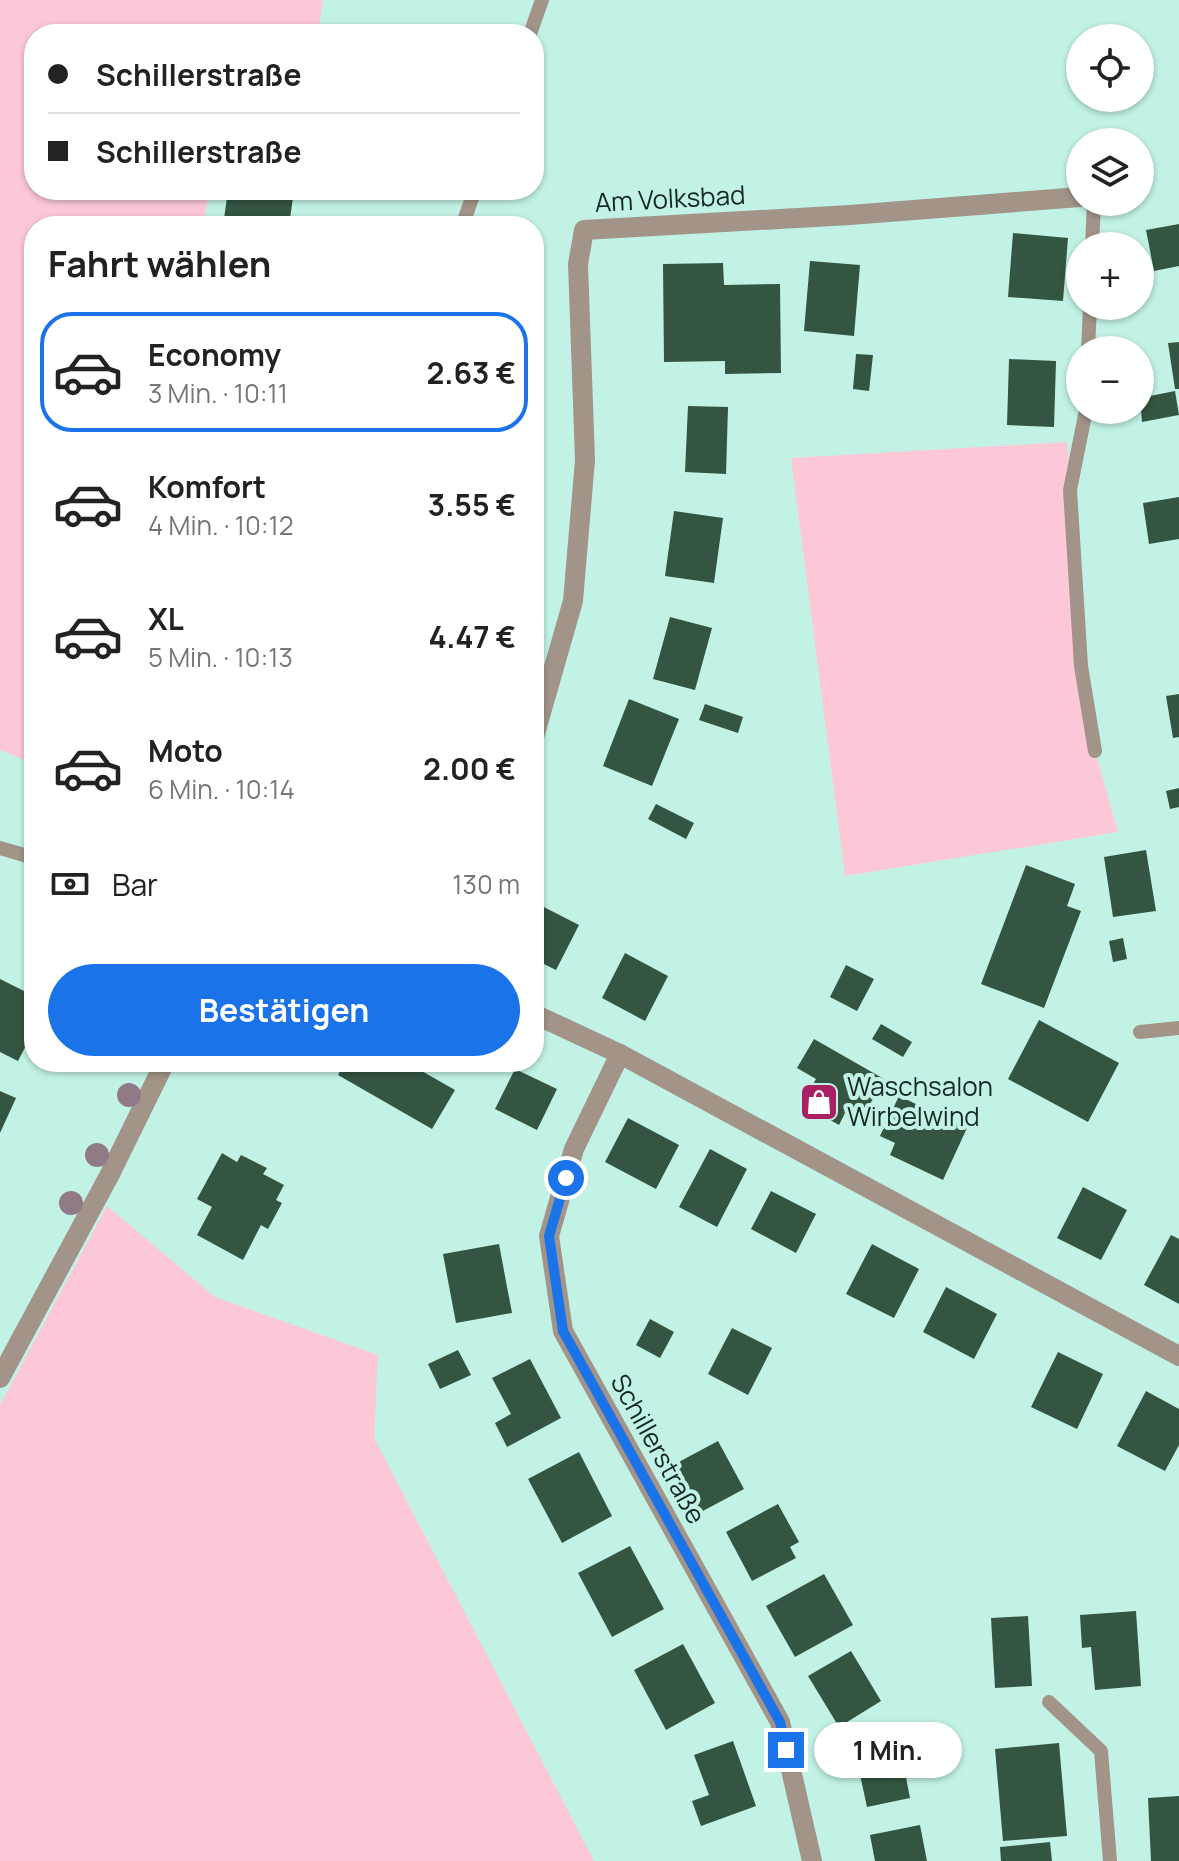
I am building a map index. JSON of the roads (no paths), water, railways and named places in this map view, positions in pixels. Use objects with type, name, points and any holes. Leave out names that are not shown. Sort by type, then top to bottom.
[{"type":"street","name":"Am Volksbad","points":[[544,702],[573,601],[585,460],[578,264],[584,230],[850,215],[1066,198]]},
{"type":"street","points":[[544,1019],[620,1054],[1179,1356]]},
{"type":"street","name":"Schillerstraße","points":[[620,1054],[574,1149],[549,1236],[563,1331],[780,1722],[812,1861]]},
{"type":"street","points":[[0,1378],[109,1176],[160,1072]]},
{"type":"lane","points":[[534,24],[542,0]]},
{"type":"lane","points":[[1083,424],[1070,490],[1081,666],[1095,751]]},
{"type":"lane","points":[[0,848],[24,855]]},
{"type":"lane","points":[[1140,1032],[1179,1028]]},
{"type":"lane","points":[[1049,1702],[1101,1751],[1110,1861]]},
{"type":"place","name":"Waschsalon Wirbelwind","points":[[819,1102]]}]
